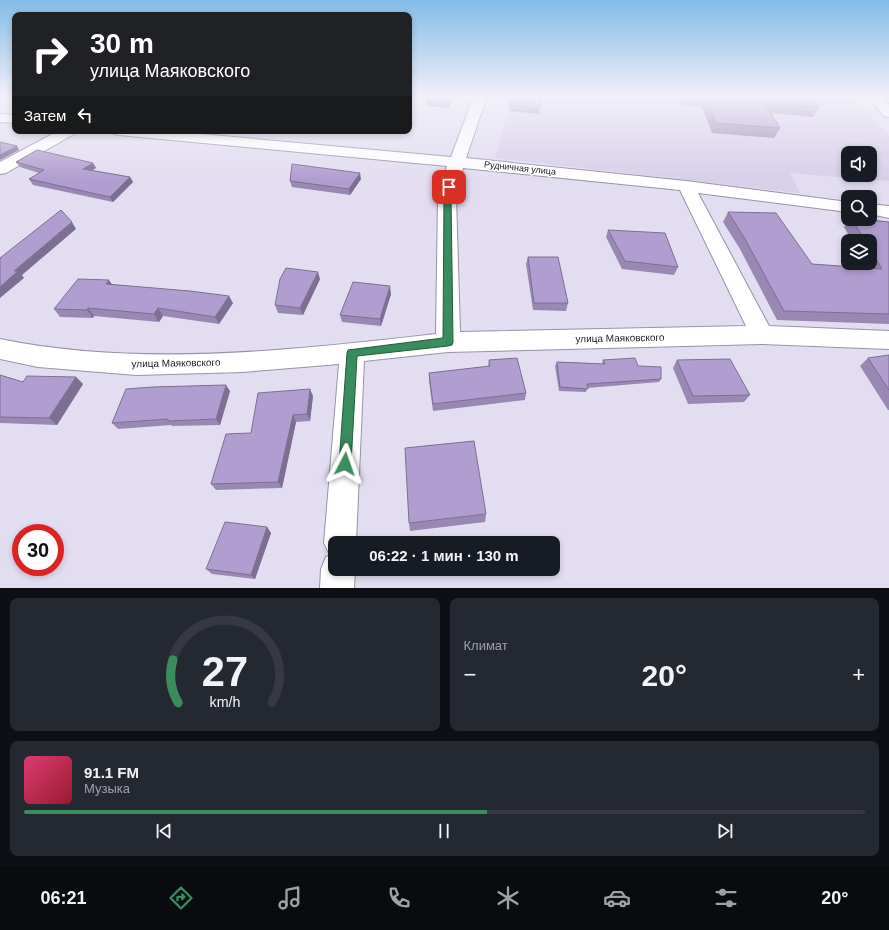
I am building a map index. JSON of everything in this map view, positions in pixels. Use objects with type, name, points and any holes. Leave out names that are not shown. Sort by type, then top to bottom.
[{"type":"street","points":[[448,342],[448,196],[451,178],[471,123]]},
{"type":"street","points":[[0,169],[64,134]]},
{"type":"street","name":"Рудничная улица","points":[[152,134],[457,162],[686,186],[841,206]]},
{"type":"street","points":[[686,186],[762,335]]},
{"type":"street","points":[[877,210],[889,212]]},
{"type":"street","name":"улица Маяковского","points":[[0,349],[38,357],[136,365],[243,362],[352,353],[448,342],[762,335],[889,340]]},
{"type":"street","points":[[340,536],[352,353]]},
{"type":"street","points":[[337,588],[338,576]]},
{"type":"shaded area","points":[[504,123],[878,123],[889,136],[889,181],[877,180],[877,146],[841,146],[841,177],[790,173],[800,193],[495,158]]},
{"type":"building","points":[[722,123],[777,123],[780,128]]},
{"type":"building","points":[[0,142],[17,146],[0,155]]},
{"type":"building","points":[[37,150],[93,163],[83,169],[130,177],[110,197],[29,179],[44,170],[16,162]]},
{"type":"building","points":[[292,164],[360,173],[349,189],[290,181]]},
{"type":"building","points":[[61,210],[72,222],[14,271],[18,271],[0,287],[0,258]]},
{"type":"building","points":[[728,212],[776,213],[812,264],[841,266],[841,270],[877,270],[877,269],[882,269],[877,261],[877,234],[861,234],[856,226],[877,226],[877,221],[889,222],[889,314],[784,311],[745,239]]},
{"type":"building","points":[[608,230],[665,233],[678,267],[625,261]]},
{"type":"building","points":[[528,257],[558,257],[568,303],[534,303]]},
{"type":"building","points":[[286,268],[318,272],[300,308],[275,305],[280,279]]},
{"type":"building","points":[[78,279],[109,280],[106,284],[229,296],[215,317],[158,308],[154,314],[88,308],[87,310],[54,309]]},
{"type":"building","points":[[353,282],[390,286],[380,319],[340,315]]},
{"type":"building","points":[[889,355],[889,390],[868,358]]},
{"type":"building","points":[[517,358],[526,393],[433,404],[429,373],[490,366],[489,360]]},
{"type":"building","points":[[635,358],[638,366],[661,367],[661,379],[587,384],[588,389],[560,387],[557,362],[605,364],[603,360]]},
{"type":"building","points":[[730,359],[750,395],[693,396],[677,360]]},
{"type":"building","points":[[0,375],[23,382],[27,376],[76,377],[49,418],[0,417]]},
{"type":"building","points":[[226,385],[216,419],[168,421],[168,419],[112,423],[126,389]]},
{"type":"building","points":[[310,389],[307,414],[293,415],[278,482],[211,484],[226,434],[251,433],[258,393]]},
{"type":"building","points":[[474,441],[486,514],[409,523],[405,448]]},
{"type":"building","points":[[225,522],[267,527],[251,575],[206,569]]},
{"type":"route","points":[[345,464],[352,353],[448,342],[449,187]]}]
